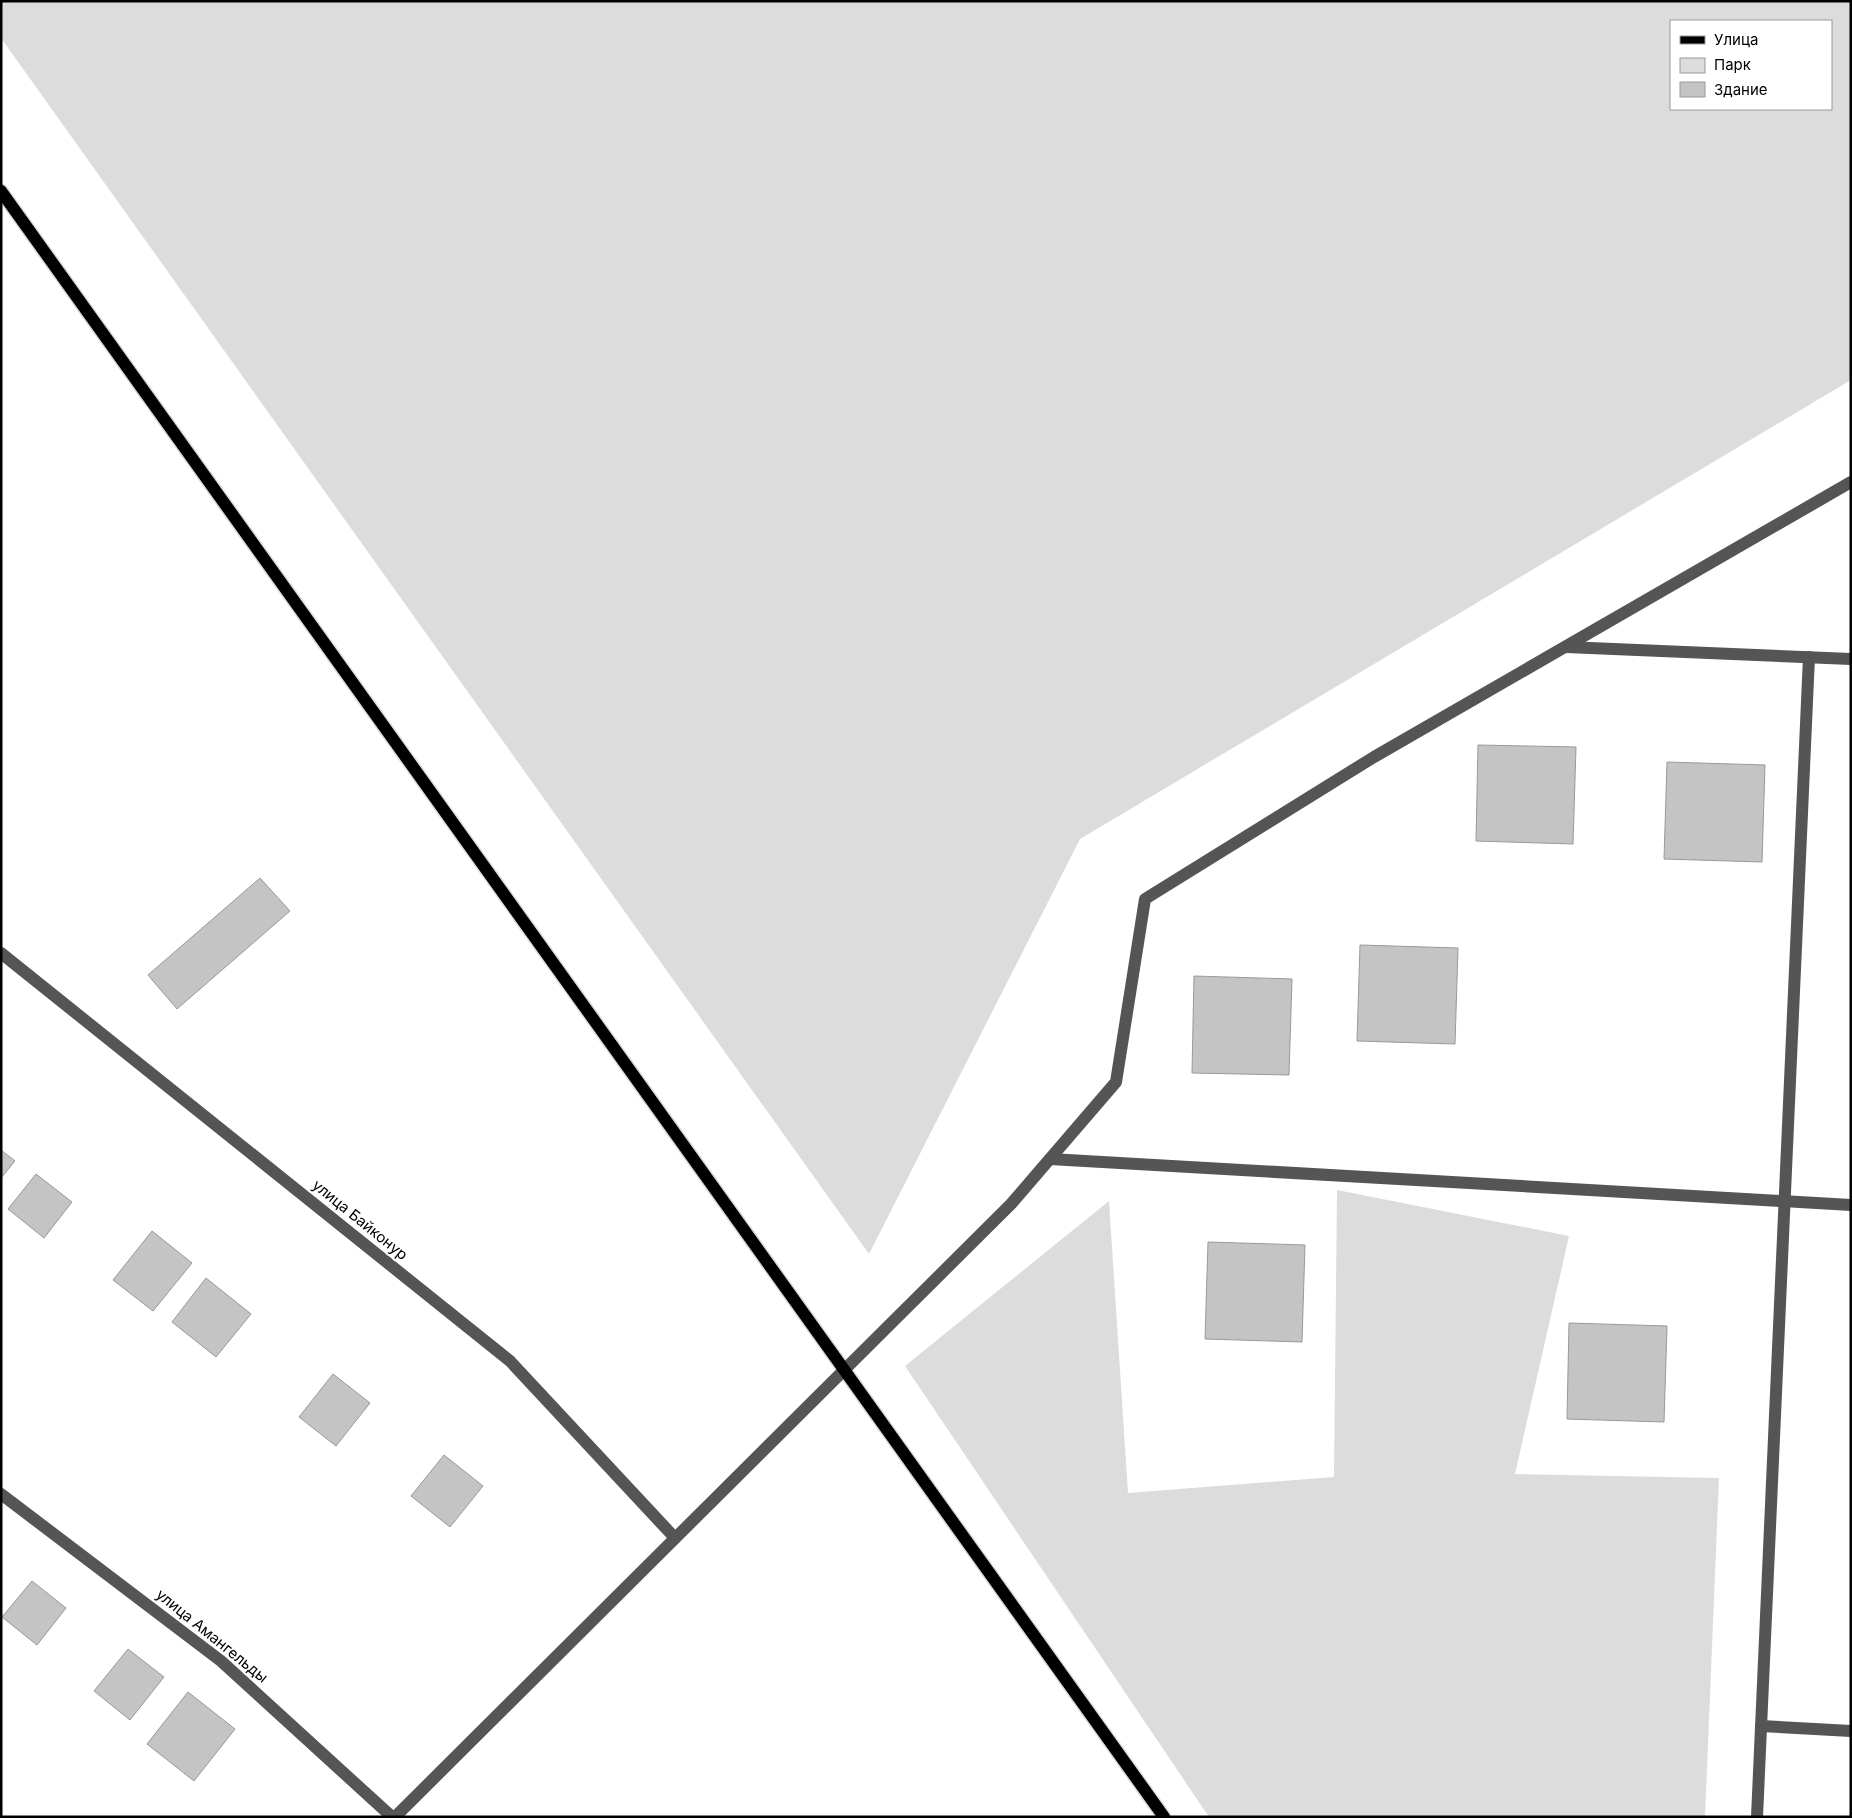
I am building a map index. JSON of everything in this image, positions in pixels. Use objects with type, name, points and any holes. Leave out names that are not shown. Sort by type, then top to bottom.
[{"type":"main road","points":[[1,191],[1164,1817]]},
{"type":"street","points":[[393,1817],[1011,1204],[1116,1082],[1146,899],[1374,757],[1851,482]]},
{"type":"street","points":[[1565,647],[1851,659]]},
{"type":"street","points":[[1757,1817],[1808,657]]},
{"type":"street","name":"улица Байконур","points":[[1,953],[510,1361],[675,1538]]},
{"type":"street","points":[[1050,1159],[1851,1205]]},
{"type":"street","name":"улица Амангельды","points":[[1,1494],[222,1661],[393,1817]]},
{"type":"street","points":[[1761,1726],[1851,1731]]},
{"type":"green space","points":[[1,1],[1851,1],[1851,380],[1080,839],[869,1254],[1,38]]},
{"type":"green space","points":[[1337,1190],[1569,1236],[1515,1474],[1719,1478],[1705,1817],[1209,1817],[905,1366],[1109,1201],[1128,1493],[1334,1477]]},
{"type":"building","points":[[1478,745],[1576,747],[1573,844],[1476,841]]},
{"type":"building","points":[[1667,762],[1765,765],[1762,862],[1664,859]]},
{"type":"building","points":[[260,878],[290,911],[177,1009],[148,975]]},
{"type":"building","points":[[1360,945],[1458,948],[1455,1044],[1357,1041]]},
{"type":"building","points":[[1194,976],[1292,979],[1289,1075],[1192,1073]]},
{"type":"building","points":[[1,1150],[15,1161],[1,1178]]},
{"type":"building","points":[[36,1174],[72,1202],[44,1238],[8,1209]]},
{"type":"building","points":[[152,1231],[192,1263],[153,1311],[113,1280]]},
{"type":"building","points":[[1208,1242],[1305,1245],[1302,1342],[1205,1339]]},
{"type":"building","points":[[206,1278],[251,1314],[216,1357],[172,1322]]},
{"type":"building","points":[[1569,1323],[1667,1326],[1664,1422],[1567,1419]]},
{"type":"building","points":[[333,1374],[370,1403],[336,1446],[299,1417]]},
{"type":"building","points":[[444,1455],[483,1486],[450,1527],[411,1496]]},
{"type":"building","points":[[32,1581],[66,1608],[37,1645],[2,1617]]},
{"type":"building","points":[[128,1649],[164,1677],[130,1720],[94,1691]]},
{"type":"building","points":[[188,1692],[235,1729],[194,1781],[147,1744]]}]
